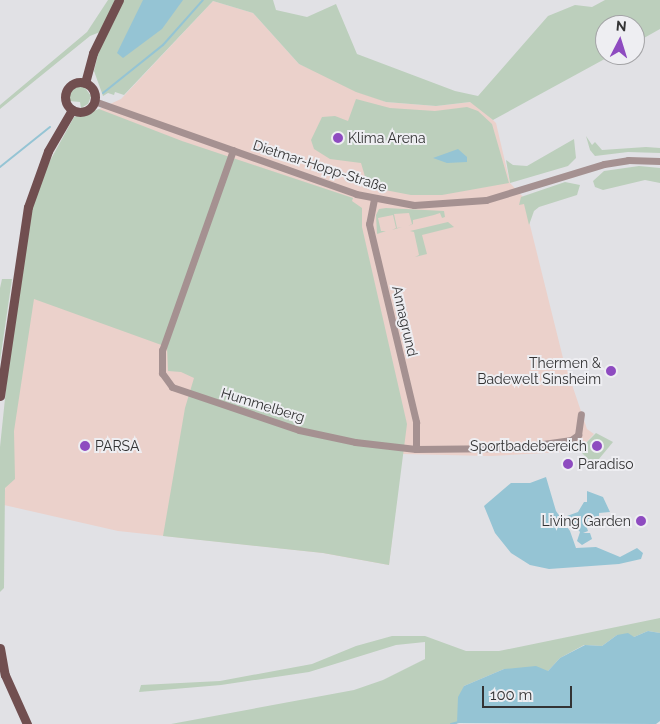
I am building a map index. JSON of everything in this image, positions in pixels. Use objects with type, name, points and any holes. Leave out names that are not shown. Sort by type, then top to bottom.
[{"type":"main road","points":[[85,83],[94,53],[119,0]]},
{"type":"main road","points":[[74,83],[85,83],[93,90],[94,101],[85,110],[72,110],[65,101],[66,90],[74,83]]},
{"type":"main road","points":[[0,396],[28,207],[48,151],[72,110]]},
{"type":"main road","points":[[0,648],[5,675],[27,724]]},
{"type":"street","name":"Dietmar-Hopp-Straße","points":[[94,101],[374,199],[414,205],[464,204],[513,193],[604,164],[628,160],[660,161]]},
{"type":"street","name":"Hummelberg","points":[[233,150],[162,350],[164,377],[180,391],[274,424],[355,442],[416,449],[514,448],[571,440],[578,435],[581,414]]},
{"type":"street","name":"Annagrund","points":[[374,199],[369,224],[416,422],[416,449]]},
{"type":"shaded area","points":[[213,1],[253,13],[299,64],[386,102],[436,106],[470,102],[481,108],[496,123],[510,183],[523,197],[563,358],[587,429],[594,434],[579,450],[574,451],[574,447],[564,448],[564,452],[491,456],[402,454],[389,565],[323,553],[118,531],[4,505],[15,354],[80,147],[99,109],[121,99]]},
{"type":"green space","points":[[108,0],[117,0],[100,32],[90,36],[0,109],[0,105],[87,32]]},
{"type":"green space","points":[[122,0],[273,0],[276,10],[307,17],[336,4],[357,54],[455,91],[478,96],[548,16],[575,5],[592,7],[605,0],[660,0],[660,29],[645,37],[645,15],[595,15],[595,64],[493,120],[470,102],[436,106],[386,102],[356,92],[299,64],[253,13],[213,1],[124,95],[115,92],[114,95],[108,93],[103,96],[94,71],[100,46]]},
{"type":"green space","points":[[83,85],[91,96],[88,104],[81,108],[80,102],[69,101],[68,95],[74,86]]},
{"type":"green space","points":[[356,99],[390,108],[435,111],[467,107],[478,111],[492,124],[509,183],[442,195],[411,195],[364,186],[366,180],[361,163],[330,159],[314,149],[311,140],[322,117],[335,116],[348,121]]},
{"type":"green space","points":[[99,109],[182,141],[353,198],[352,201],[362,208],[362,227],[407,424],[389,565],[323,553],[163,536],[185,408],[194,378],[181,372],[168,371],[167,347],[34,299],[14,431],[15,479],[5,488],[4,588],[0,592],[0,447],[13,321],[30,214],[40,179],[74,117]]},
{"type":"green space","points":[[586,136],[592,145],[595,142],[602,150],[646,147],[660,148],[660,153],[628,152],[595,156],[590,150]]},
{"type":"green space","points":[[574,139],[576,158],[568,166],[510,183],[506,160],[513,165],[527,166]]},
{"type":"green space","points":[[639,166],[660,168],[660,183],[645,180],[603,190],[595,187],[593,181],[604,171]]},
{"type":"green space","points":[[565,182],[580,185],[577,195],[539,207],[534,211],[529,225],[524,204],[519,205],[521,197]]},
{"type":"green space","points":[[379,209],[444,211],[445,217],[442,218],[440,213],[413,220],[413,224],[408,226],[412,224],[409,213],[394,214],[397,228],[402,227],[392,230],[396,228],[393,215],[378,218],[381,231],[386,231],[377,234],[376,215]]},
{"type":"green space","points":[[448,222],[454,227],[422,235],[427,254],[415,257],[419,255],[414,232],[410,231]]},
{"type":"green space","points":[[2,279],[12,279],[0,361],[0,288]]},
{"type":"green space","name":"Sportbadebereich","points":[[596,433],[613,442],[594,465],[579,450]]},
{"type":"green space","points":[[660,618],[660,633],[648,631],[634,637],[617,635],[602,646],[584,645],[560,658],[548,671],[504,669],[464,686],[457,724],[171,724],[354,690],[383,680],[425,659],[425,642],[396,645],[309,672],[221,685],[139,692],[141,685],[220,681],[312,664],[356,646],[392,636],[425,636],[466,651],[499,651]]},
{"type":"water","points":[[143,0],[183,0],[162,29],[123,58],[117,53]]},
{"type":"water","points":[[458,149],[467,157],[467,162],[447,163],[433,158]]},
{"type":"water","points":[[546,477],[556,511],[570,531],[576,548],[596,547],[620,557],[637,548],[643,553],[641,559],[619,564],[549,569],[530,565],[511,553],[495,533],[484,506],[511,483],[530,483]]},
{"type":"water","points":[[587,491],[603,497],[610,512],[599,513],[599,516],[586,525],[588,531],[583,533],[590,533],[592,539],[582,545],[577,541],[580,532],[567,516],[578,512],[584,502],[587,502]]},
{"type":"water","points":[[648,631],[660,633],[660,721],[656,724],[457,723],[458,697],[464,686],[504,669],[536,666],[548,671],[560,658],[585,645],[602,646],[617,635],[628,633],[634,637]]},
{"type":"waterway","points":[[103,93],[163,45],[203,0]]},
{"type":"waterway","points":[[0,167],[50,127]]},
{"type":"waterway","points":[[451,724],[459,722]]},
{"type":"place","name":"Klima Arena","points":[[338,138]]},
{"type":"place","name":"Thermen & Badewelt Sinsheim","points":[[611,371]]},
{"type":"place","name":"PARSA","points":[[85,446]]},
{"type":"place","name":"Sportbadebereich","points":[[597,446]]},
{"type":"place","name":"Paradiso","points":[[568,464]]},
{"type":"place","name":"Living Garden","points":[[641,521]]}]
